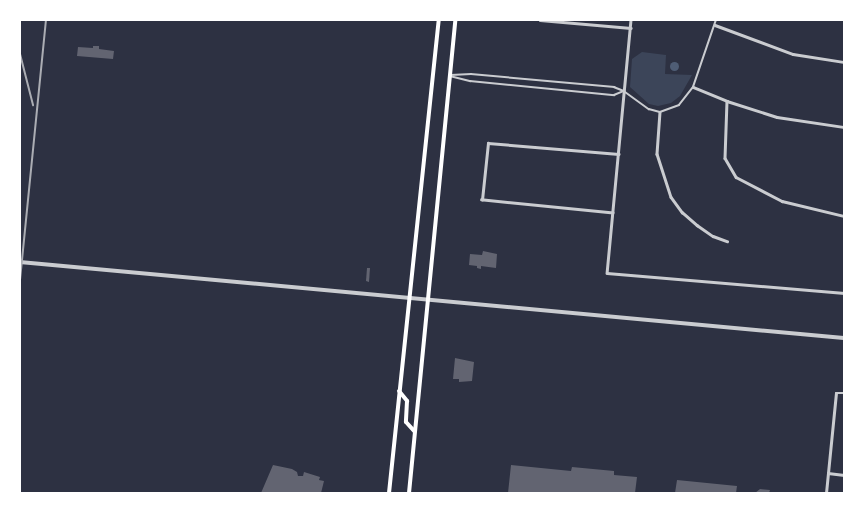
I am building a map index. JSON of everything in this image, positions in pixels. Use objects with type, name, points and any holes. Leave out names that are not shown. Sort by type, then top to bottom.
[{"type":"main road","points":[[389,493],[439,20]]},
{"type":"main road","points":[[408,493],[448,75],[455,20]]},
{"type":"main road","points":[[399,391],[407,401],[406,422],[414,432]]},
{"type":"street","points":[[540,20],[631,28]]},
{"type":"street","points":[[631,20],[607,273],[844,293]]},
{"type":"street","points":[[715,25],[793,54],[844,62]]},
{"type":"street","points":[[693,87],[727,102],[784,119],[844,127]]},
{"type":"street","points":[[727,102],[724,158],[736,177],[782,201],[844,216]]},
{"type":"street","points":[[660,112],[657,154],[671,197],[682,212],[697,225],[713,236],[727,241]]},
{"type":"street","points":[[613,213],[482,200],[488,143],[618,154]]},
{"type":"street","points":[[20,262],[86,270],[410,297],[844,338]]},
{"type":"street","points":[[826,493],[836,393],[844,394]]},
{"type":"street","points":[[828,473],[844,475]]},
{"type":"lane","points":[[448,75],[471,74],[614,87],[624,91],[649,109],[660,112],[679,105],[693,87],[716,20]]},
{"type":"lane","points":[[448,75],[470,81],[614,95],[624,91]]},
{"type":"lane","points":[[542,88],[543,81]]},
{"type":"shaded area","points":[[642,52],[666,55],[665,74],[692,75],[680,96],[671,103],[658,106],[649,104],[630,87],[632,59]]},
{"type":"shaded area","points":[[674,61],[679,66],[674,71],[669,66]]},
{"type":"building","points":[[93,46],[99,46],[99,49],[114,51],[113,59],[77,56],[78,47],[93,48]]},
{"type":"building","points":[[483,251],[497,254],[496,268],[481,266],[481,269],[477,268],[477,266],[469,265],[470,254],[482,255]]},
{"type":"building","points":[[367,268],[370,268],[369,282],[366,281]]},
{"type":"building","points":[[455,358],[474,362],[472,381],[459,382],[459,379],[453,379]]},
{"type":"building","points":[[273,465],[292,469],[297,472],[298,476],[303,476],[304,472],[320,477],[319,480],[324,481],[321,493],[261,493]]},
{"type":"building","points":[[511,465],[571,471],[572,467],[614,471],[614,475],[637,477],[635,493],[508,493]]},
{"type":"building","points":[[677,480],[737,486],[736,493],[675,493]]},
{"type":"building","points":[[760,489],[770,490],[769,493],[755,493]]},
{"type":"railway","points":[[20,280],[46,20]]},
{"type":"railway","points":[[20,54],[33,105]]}]
